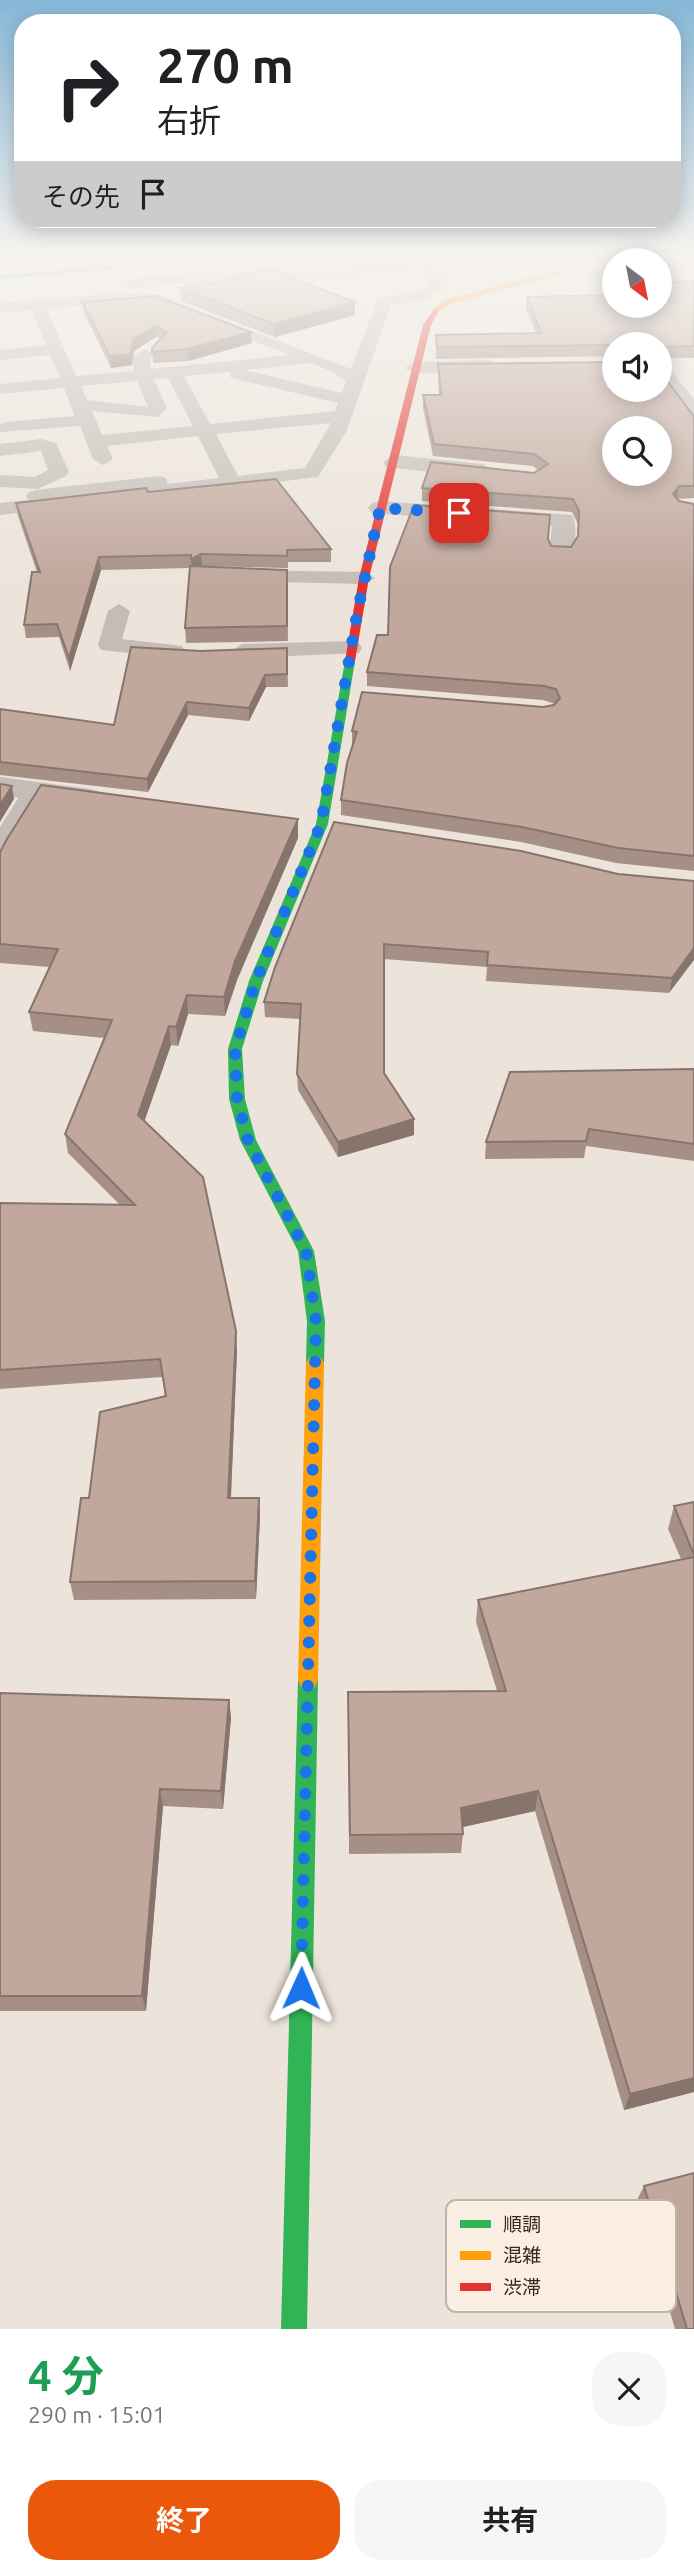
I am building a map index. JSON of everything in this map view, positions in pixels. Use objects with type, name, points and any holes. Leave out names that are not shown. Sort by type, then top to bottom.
[{"type":"street","points":[[294,2329],[316,1321],[306,1251],[248,1140],[237,1099],[235,1049],[308,822],[357,696],[351,648],[364,578],[415,368],[425,368]]},
{"type":"street","points":[[672,384],[694,413]]},
{"type":"street","points":[[394,462],[505,473]]},
{"type":"street","points":[[380,508],[564,520],[561,553]]},
{"type":"street","points":[[0,786],[117,801]]},
{"type":"street","points":[[308,822],[352,828]]},
{"type":"lane","points":[[65,368],[117,491]]},
{"type":"lane","points":[[1,417],[82,412],[152,413],[158,408],[142,368]]},
{"type":"lane","points":[[210,368],[345,408]]},
{"type":"lane","points":[[0,389],[213,368]]},
{"type":"lane","points":[[338,368],[355,380]]},
{"type":"lane","points":[[4,509],[117,491],[230,479],[308,463],[325,451],[338,430],[360,368]]},
{"type":"lane","points":[[173,371],[230,479]]},
{"type":"lane","points":[[0,468],[56,462],[99,449],[345,408]]},
{"type":"lane","points":[[0,450],[41,445],[49,447],[59,472],[47,481],[27,484],[0,481]]},
{"type":"lane","points":[[229,576],[364,578]]},
{"type":"lane","points":[[119,611],[109,645],[209,653],[351,648]]},
{"type":"lane","points":[[0,849],[35,791]]},
{"type":"building","points":[[438,368],[602,368],[602,402],[672,402],[672,387],[694,417],[694,486],[679,486],[673,494],[679,501],[694,504],[694,856],[618,848],[522,827],[341,800],[347,763],[357,732],[352,731],[362,692],[543,707],[554,705],[560,698],[556,689],[544,686],[367,672],[377,635],[388,635],[390,567],[414,505],[550,515],[548,539],[551,546],[571,547],[578,536],[579,511],[573,499],[422,488],[431,462],[534,473],[548,464],[534,454],[434,444],[423,395],[441,395]]},
{"type":"building","points":[[276,479],[331,549],[287,550],[287,556],[201,554],[191,559],[191,555],[99,557],[69,658],[57,624],[24,625],[32,572],[40,572],[16,503],[146,488],[148,492]]},
{"type":"building","points":[[190,566],[287,570],[287,626],[185,628]]},
{"type":"building","points":[[131,647],[201,651],[287,648],[287,674],[265,675],[249,708],[187,702],[147,779],[0,762],[0,709],[114,725]]},
{"type":"building","points":[[0,784],[12,786],[0,805]]},
{"type":"building","points":[[41,785],[298,819],[235,961],[224,997],[187,995],[176,1027],[169,1026],[138,1115],[203,1177],[236,1331],[228,1498],[259,1498],[255,1581],[70,1582],[81,1498],[89,1498],[100,1412],[166,1396],[160,1359],[0,1370],[0,1203],[135,1205],[65,1134],[112,1020],[29,1012],[58,949],[0,944],[0,852]]},
{"type":"building","points":[[334,822],[521,851],[618,874],[694,881],[694,948],[672,978],[487,965],[488,952],[384,944],[384,1073],[414,1119],[338,1142],[297,1074],[301,1004],[264,1002],[275,967]]},
{"type":"building","points":[[694,1069],[694,1144],[589,1129],[586,1141],[486,1142],[510,1072]]},
{"type":"building","points":[[694,1502],[694,1555],[674,1506]]},
{"type":"building","points":[[694,1557],[694,2078],[630,2094],[538,1791],[461,1808],[463,1834],[350,1835],[348,1692],[506,1691],[478,1600]]},
{"type":"building","points":[[0,1693],[229,1700],[221,1791],[160,1789],[142,1996],[0,1996]]},
{"type":"building","points":[[694,2173],[694,2329],[687,2329],[676,2292],[676,2200],[648,2200],[644,2186]]},
{"type":"traffic: fast","points":[[315,1363],[316,1321],[306,1251],[248,1140],[237,1099],[235,1049],[256,981],[322,824],[350,661]]},
{"type":"traffic: fast","points":[[294,2329],[308,1680]]},
{"type":"traffic: slow","points":[[308,1680],[315,1363]]},
{"type":"traffic: jam","points":[[350,661],[364,578],[416,368]]},
{"type":"route","points":[[301,1988],[316,1321],[306,1251],[248,1140],[237,1099],[235,1049],[256,981],[321,824],[357,614],[380,508],[459,513]]}]
